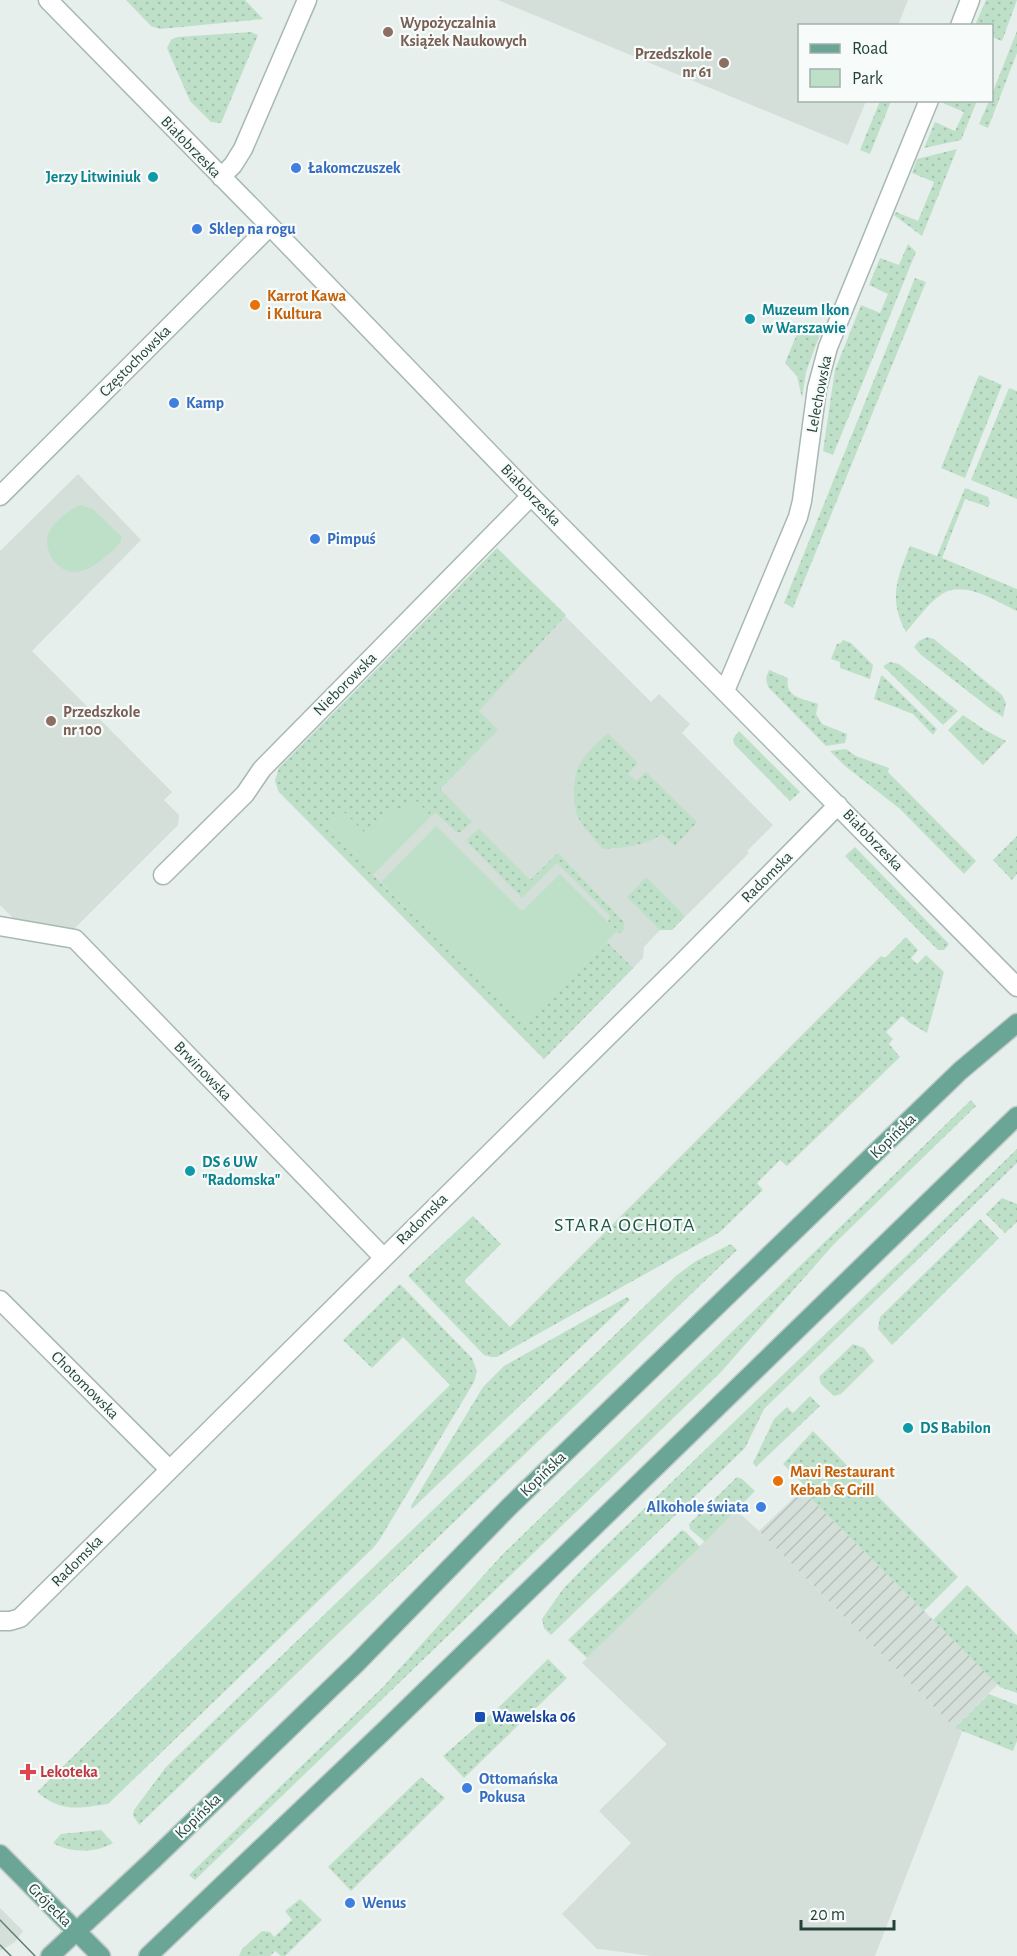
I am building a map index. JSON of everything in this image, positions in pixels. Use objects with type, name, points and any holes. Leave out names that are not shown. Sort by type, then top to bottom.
[{"type":"main road","name":"Kopińska","points":[[50,1956],[153,1860],[348,1671],[509,1507],[794,1231],[960,1071],[1017,1023]]},
{"type":"main road","points":[[148,1956],[386,1729],[1017,1116]]},
{"type":"main road","name":"Grójecka","points":[[0,1854],[100,1956]]},
{"type":"street","name":"Białobrzeska","points":[[48,0],[531,496],[1017,987]]},
{"type":"street","points":[[221,177],[233,165],[243,148],[307,0]]},
{"type":"street","points":[[961,24],[970,0]]},
{"type":"street","name":"Lelechowska","points":[[725,691],[798,517],[817,388],[828,347],[928,102]]},
{"type":"street","name":"Częstochowska","points":[[0,496],[270,226]]},
{"type":"street","name":"Nieborowska","points":[[163,875],[245,794],[262,769],[531,496]]},
{"type":"street","name":"Radomska","points":[[0,1621],[20,1618],[672,973],[838,805]]},
{"type":"street","name":"Brwinowska","points":[[0,926],[75,939],[384,1258]]},
{"type":"street","name":"Chotomowska","points":[[0,1300],[170,1469]]},
{"type":"shaded area","name":"Przedszkole nr 61","points":[[498,0],[908,0],[898,24],[798,24],[798,102],[866,102],[848,145]]},
{"type":"shaded area","name":"Przedszkole nr 100","points":[[78,474],[141,540],[32,651],[172,792],[164,800],[179,815],[178,825],[74,929],[18,923],[0,905],[0,551]]},
{"type":"shaded area","points":[[497,548],[651,702],[659,694],[690,724],[682,733],[773,825],[747,851],[749,853],[672,930],[660,930],[644,947],[643,958],[544,1059],[279,792],[275,781],[279,768]]},
{"type":"shaded area","points":[[802,1490],[998,1684],[955,1728],[759,1531]]},
{"type":"shaded area","points":[[736,1510],[945,1718],[962,1732],[875,1956],[651,1956],[597,1949],[562,1914],[631,1843],[599,1811],[667,1744],[582,1663]]},
{"type":"shaded area","points":[[0,1908],[23,1931],[15,1942],[0,1951]]},
{"type":"green space","points":[[126,0],[245,0],[263,19],[160,29],[151,26]]},
{"type":"green space","points":[[986,0],[1017,0],[1002,41],[993,37],[993,24],[975,24]]},
{"type":"green space","points":[[1017,31],[1017,53],[988,128],[979,124],[989,102],[993,102],[993,91]]},
{"type":"green space","points":[[251,32],[258,35],[221,123],[211,122],[190,101],[167,48],[171,40],[177,37]]},
{"type":"green space","points":[[880,102],[891,102],[870,154],[860,150]]},
{"type":"green space","points":[[977,102],[961,140],[924,148],[935,122],[955,131],[964,112],[943,103]]},
{"type":"green space","points":[[957,149],[922,236],[894,215],[896,212],[918,221],[934,182],[912,173],[917,159]]},
{"type":"green space","points":[[908,244],[916,252],[833,455],[823,451],[835,370],[861,305],[880,313],[888,294],[869,285],[880,258],[899,265]]},
{"type":"green space","points":[[915,278],[926,282],[793,608],[784,603]]},
{"type":"green space","points":[[801,324],[820,334],[806,372],[802,398],[797,376],[785,363]]},
{"type":"green space","points":[[979,375],[1002,385],[965,478],[941,468]]},
{"type":"green space","points":[[1009,388],[1017,391],[1017,499],[971,480]]},
{"type":"green space","points":[[965,488],[988,497],[990,503],[988,507],[965,499],[942,558],[1017,589],[1017,611],[980,594],[960,589],[951,590],[932,602],[906,632],[897,609],[896,589],[910,546],[937,556]]},
{"type":"green space","points":[[80,505],[93,509],[121,536],[121,541],[94,566],[72,572],[55,563],[47,545],[47,538],[59,520]]},
{"type":"green space","points":[[497,548],[566,615],[479,711],[498,730],[440,789],[472,822],[461,832],[456,832],[436,813],[431,816],[416,801],[400,816],[394,810],[368,836],[373,875],[524,1024],[607,942],[633,968],[544,1059],[279,792],[275,781],[279,768]]},
{"type":"green space","points":[[927,637],[934,639],[1002,695],[1006,703],[1003,717],[920,654],[914,647]]},
{"type":"green space","points":[[843,640],[851,643],[873,665],[870,679],[840,668],[840,662],[831,659],[837,644]]},
{"type":"green space","points":[[890,662],[899,664],[958,711],[943,725],[883,666]]},
{"type":"green space","points":[[769,670],[788,678],[789,690],[796,697],[818,704],[816,714],[822,724],[847,734],[845,743],[826,746],[768,687],[766,678]]},
{"type":"green space","points":[[881,676],[937,729],[933,735],[913,714],[874,699]]},
{"type":"green space","points":[[963,715],[1006,741],[983,765],[948,730]]},
{"type":"green space","points":[[739,731],[800,792],[790,801],[734,744],[733,739]]},
{"type":"green space","points":[[608,733],[638,763],[628,774],[636,781],[646,772],[697,822],[675,846],[662,834],[641,844],[603,849],[579,819],[574,799],[576,773],[583,759]]},
{"type":"green space","points":[[846,749],[856,756],[889,768],[888,772],[976,861],[964,874],[900,809],[845,766],[830,751]]},
{"type":"green space","points":[[416,801],[431,816],[373,875],[325,827],[342,810],[368,836],[394,809],[401,815]]},
{"type":"green space","points":[[436,826],[522,911],[560,874],[617,931],[524,1025],[381,882]]},
{"type":"green space","points":[[479,829],[530,880],[558,853],[624,922],[624,929],[619,934],[608,922],[610,916],[557,863],[522,898],[468,843],[467,839]]},
{"type":"green space","points":[[1017,836],[1017,874],[1012,880],[993,860]]},
{"type":"green space","points":[[855,847],[949,944],[944,950],[938,950],[845,856]]},
{"type":"green space","points":[[646,877],[685,916],[672,930],[660,930],[627,897]]},
{"type":"green space","points":[[906,937],[918,950],[911,958],[917,964],[926,955],[944,972],[927,1033],[902,1016],[886,1032],[893,1039],[889,1044],[900,1057],[787,1166],[780,1160],[757,1183],[763,1190],[720,1232],[497,1357],[484,1355],[408,1276],[473,1216],[501,1244],[464,1281],[510,1327],[881,956],[885,958]]},
{"type":"green space","points":[[971,1100],[976,1106],[834,1244],[720,1373],[195,1880],[189,1875],[383,1687],[501,1556]]},
{"type":"green space","points":[[1017,1149],[1017,1163],[764,1409],[745,1448],[551,1635],[544,1628],[542,1619],[563,1589]]},
{"type":"green space","points":[[1002,1198],[1017,1204],[1017,1222],[1005,1233],[986,1214]]},
{"type":"green space","points":[[980,1219],[999,1238],[892,1345],[878,1329],[880,1317]]},
{"type":"green space","points":[[731,1244],[737,1250],[139,1825],[133,1815],[134,1810],[166,1767],[677,1275],[696,1261]]},
{"type":"green space","points":[[400,1284],[472,1358],[477,1371],[474,1382],[380,1539],[108,1804],[71,1807],[46,1799],[37,1792],[450,1385],[403,1337],[372,1368],[343,1340]]},
{"type":"green space","points":[[627,1297],[630,1300],[412,1509],[411,1506],[483,1387],[504,1366]]},
{"type":"green space","points":[[853,1344],[864,1348],[874,1361],[841,1394],[834,1396],[821,1384],[819,1377]]},
{"type":"green space","points":[[810,1396],[820,1406],[756,1467],[753,1463],[774,1419],[787,1407],[793,1413]]},
{"type":"green space","points":[[813,1431],[958,1577],[924,1611],[802,1490],[805,1486],[783,1464]]},
{"type":"green space","points":[[737,1477],[755,1491],[705,1542],[690,1529],[689,1524]]},
{"type":"green space","points":[[682,1530],[700,1547],[587,1658],[568,1640]]},
{"type":"green space","points":[[967,1585],[1017,1635],[1017,1693],[1000,1687],[933,1620]]},
{"type":"green space","points":[[548,1659],[567,1678],[464,1778],[443,1756],[498,1708]]},
{"type":"green space","points":[[989,1694],[1017,1705],[1017,1741],[1013,1751],[955,1728]]},
{"type":"green space","points":[[421,1777],[445,1798],[351,1891],[328,1867]]},
{"type":"green space","points":[[101,1830],[113,1843],[99,1849],[67,1849],[53,1843],[61,1834]]},
{"type":"green space","points":[[300,1899],[322,1920],[285,1956],[275,1951],[270,1956],[239,1956],[242,1949],[262,1931],[270,1932],[274,1937],[292,1920],[285,1911]]},
{"type":"tram line","points":[[0,1920],[35,1956]]},
{"type":"tram line","points":[[0,1945],[11,1956]]},
{"type":"place","name":"Wypożyczalnia Książek Naukowych","points":[[388,32]]},
{"type":"place","name":"Przedszkole nr 61","points":[[724,63]]},
{"type":"place","name":"Łakomczuszek","points":[[296,168]]},
{"type":"place","name":"Jerzy Litwiniuk","points":[[153,177]]},
{"type":"place","name":"Sklep na rogu","points":[[197,229]]},
{"type":"place","name":"Karrot Kawa i Kultura","points":[[255,305]]},
{"type":"place","name":"Muzeum Ikon w Warszawie","points":[[750,319]]},
{"type":"place","name":"Kamp","points":[[174,403]]},
{"type":"place","name":"Pimpuś","points":[[315,539]]},
{"type":"place","name":"Przedszkole nr 100","points":[[51,721]]},
{"type":"place","name":"DS 6 UW \"Radomska\"","points":[[190,1171]]},
{"type":"place","name":"DS Babilon","points":[[908,1428]]},
{"type":"place","name":"Mavi Restaurant Kebab & Grill","points":[[778,1481]]},
{"type":"place","name":"Alkohole świata","points":[[761,1507]]},
{"type":"place","name":"Wawelska 06","points":[[480,1717]]},
{"type":"place","name":"Lekoteka","points":[[28,1772]]},
{"type":"place","name":"Ottomańska Pokusa","points":[[467,1788]]},
{"type":"place","name":"Wenus","points":[[350,1903]]},
{"type":"district","name":"STARA OCHOTA","points":[[625,1225]]}]
